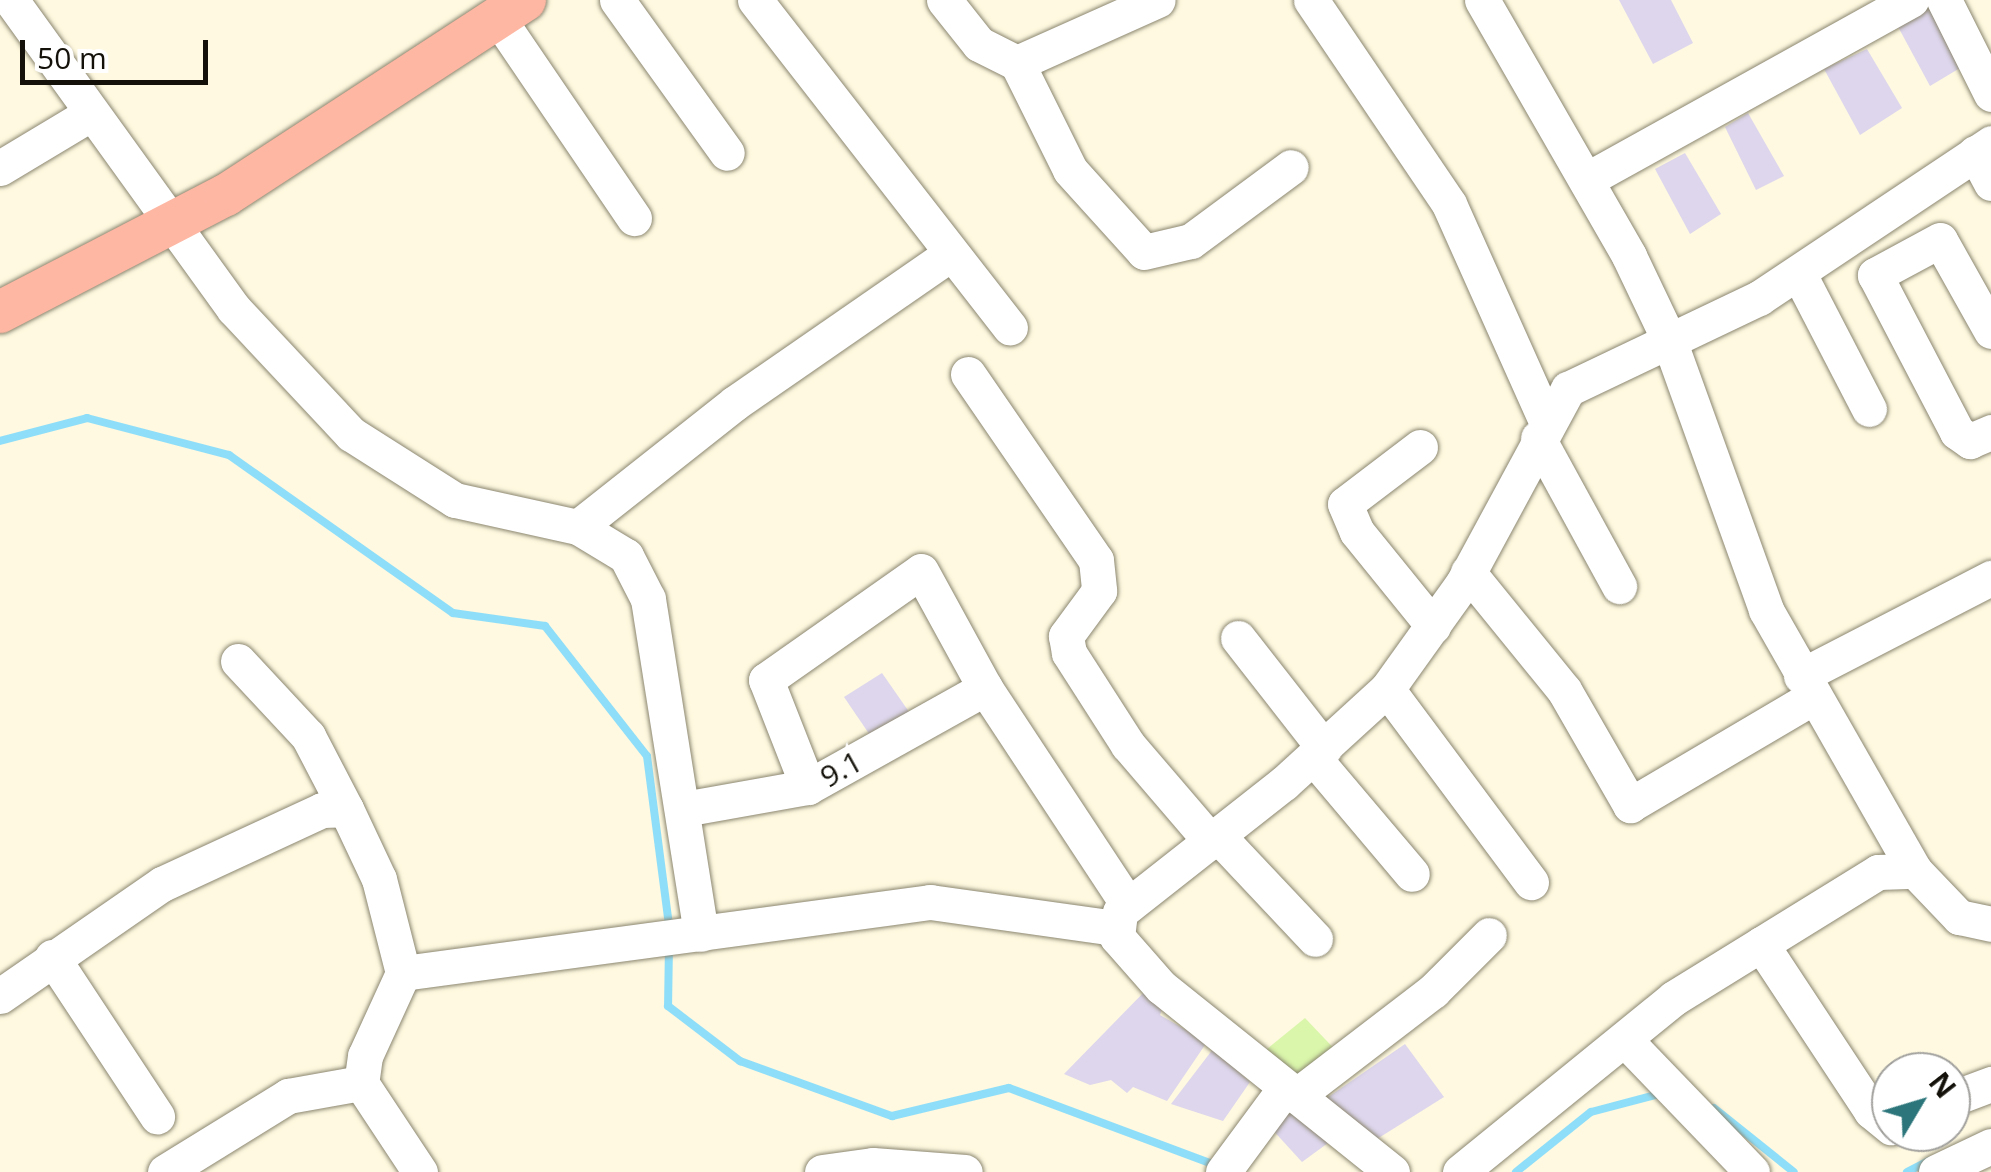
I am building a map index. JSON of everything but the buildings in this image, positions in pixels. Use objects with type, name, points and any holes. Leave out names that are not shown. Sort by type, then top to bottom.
[{"type":"main road","points":[[0,312],[171,227],[511,9]]},
{"type":"street","points":[[11,0],[171,227],[279,362],[388,462],[454,500],[578,527],[626,556],[644,588],[684,808],[696,934]]},
{"type":"street","points":[[617,0],[727,152]]},
{"type":"street","points":[[755,0],[949,256],[1010,328]]},
{"type":"street","points":[[944,0],[980,44],[1017,63],[1070,170],[1144,252],[1191,241],[1291,168]]},
{"type":"street","points":[[1017,63],[1158,0]]},
{"type":"street","points":[[1311,0],[1449,204],[1542,430],[1619,586]]},
{"type":"street","points":[[1586,180],[1910,0]]},
{"type":"street","points":[[1944,0],[1991,94]]},
{"type":"street","points":[[1489,2],[1669,340],[1735,533],[1807,686],[1915,871],[1959,917],[1991,924]]},
{"type":"street","points":[[511,9],[634,218]]},
{"type":"street","points":[[0,168],[90,114]]},
{"type":"street","points":[[403,973],[930,902],[1121,917],[1387,689],[1468,572],[1542,430],[1582,379],[1799,274],[1882,218],[1986,160]]},
{"type":"street","points":[[1882,218],[1904,257]]},
{"type":"street","points":[[1991,331],[1944,243],[1934,240],[1875,279],[1957,432],[1970,441],[1991,432]]},
{"type":"street","points":[[578,527],[735,403],[949,256]]},
{"type":"street","points":[[1799,274],[1869,409]]},
{"type":"street","points":[[968,374],[1096,560],[1099,591],[1066,636],[1070,653],[1128,745],[1315,939]]},
{"type":"street","points":[[1420,447],[1344,504],[1357,532],[1434,626]]},
{"type":"street","points":[[808,787],[766,680],[921,571],[985,688],[1161,986],[1392,1172]]},
{"type":"street","points":[[1468,572],[1564,690],[1630,805],[1807,686],[1991,578]]},
{"type":"street","points":[[1238,638],[1318,752],[1412,874]]},
{"type":"street","points":[[238,661],[308,736],[379,879],[403,973],[365,1056],[361,1083],[420,1172]]},
{"type":"street","name":"9.1","points":[[684,808],[808,787],[985,688]]},
{"type":"street","points":[[1387,689],[1531,882]]},
{"type":"street","points":[[0,996],[52,957],[176,877],[322,810],[346,809]]},
{"type":"street","points":[[1460,1172],[1698,981],[1878,872],[1915,871]]},
{"type":"street","points":[[1223,1172],[1259,1123],[1290,1092],[1433,991],[1489,935]]},
{"type":"street","points":[[1761,944],[1871,1112]]},
{"type":"street","points":[[52,957],[157,1116]]},
{"type":"street","points":[[1625,1040],[1752,1172]]},
{"type":"street","points":[[165,1172],[288,1096],[361,1083]]},
{"type":"street","points":[[1936,1172],[1991,1146]]},
{"type":"street","points":[[822,1172],[873,1165],[965,1172]]},
{"type":"green space","points":[[1305,1018],[1343,1058],[1309,1086],[1256,1058]]},
{"type":"waterway","points":[[0,441],[87,418],[229,455],[453,613],[545,626],[647,756],[669,926]]},
{"type":"waterway","points":[[669,945],[668,1006],[740,1061],[892,1116],[1009,1088],[1218,1166]]},
{"type":"waterway","points":[[1516,1172],[1591,1112],[1663,1093]]},
{"type":"waterway","points":[[1714,1108],[1794,1172]]},
{"type":"waterway","points":[[1907,1172],[1929,1161]]}]
